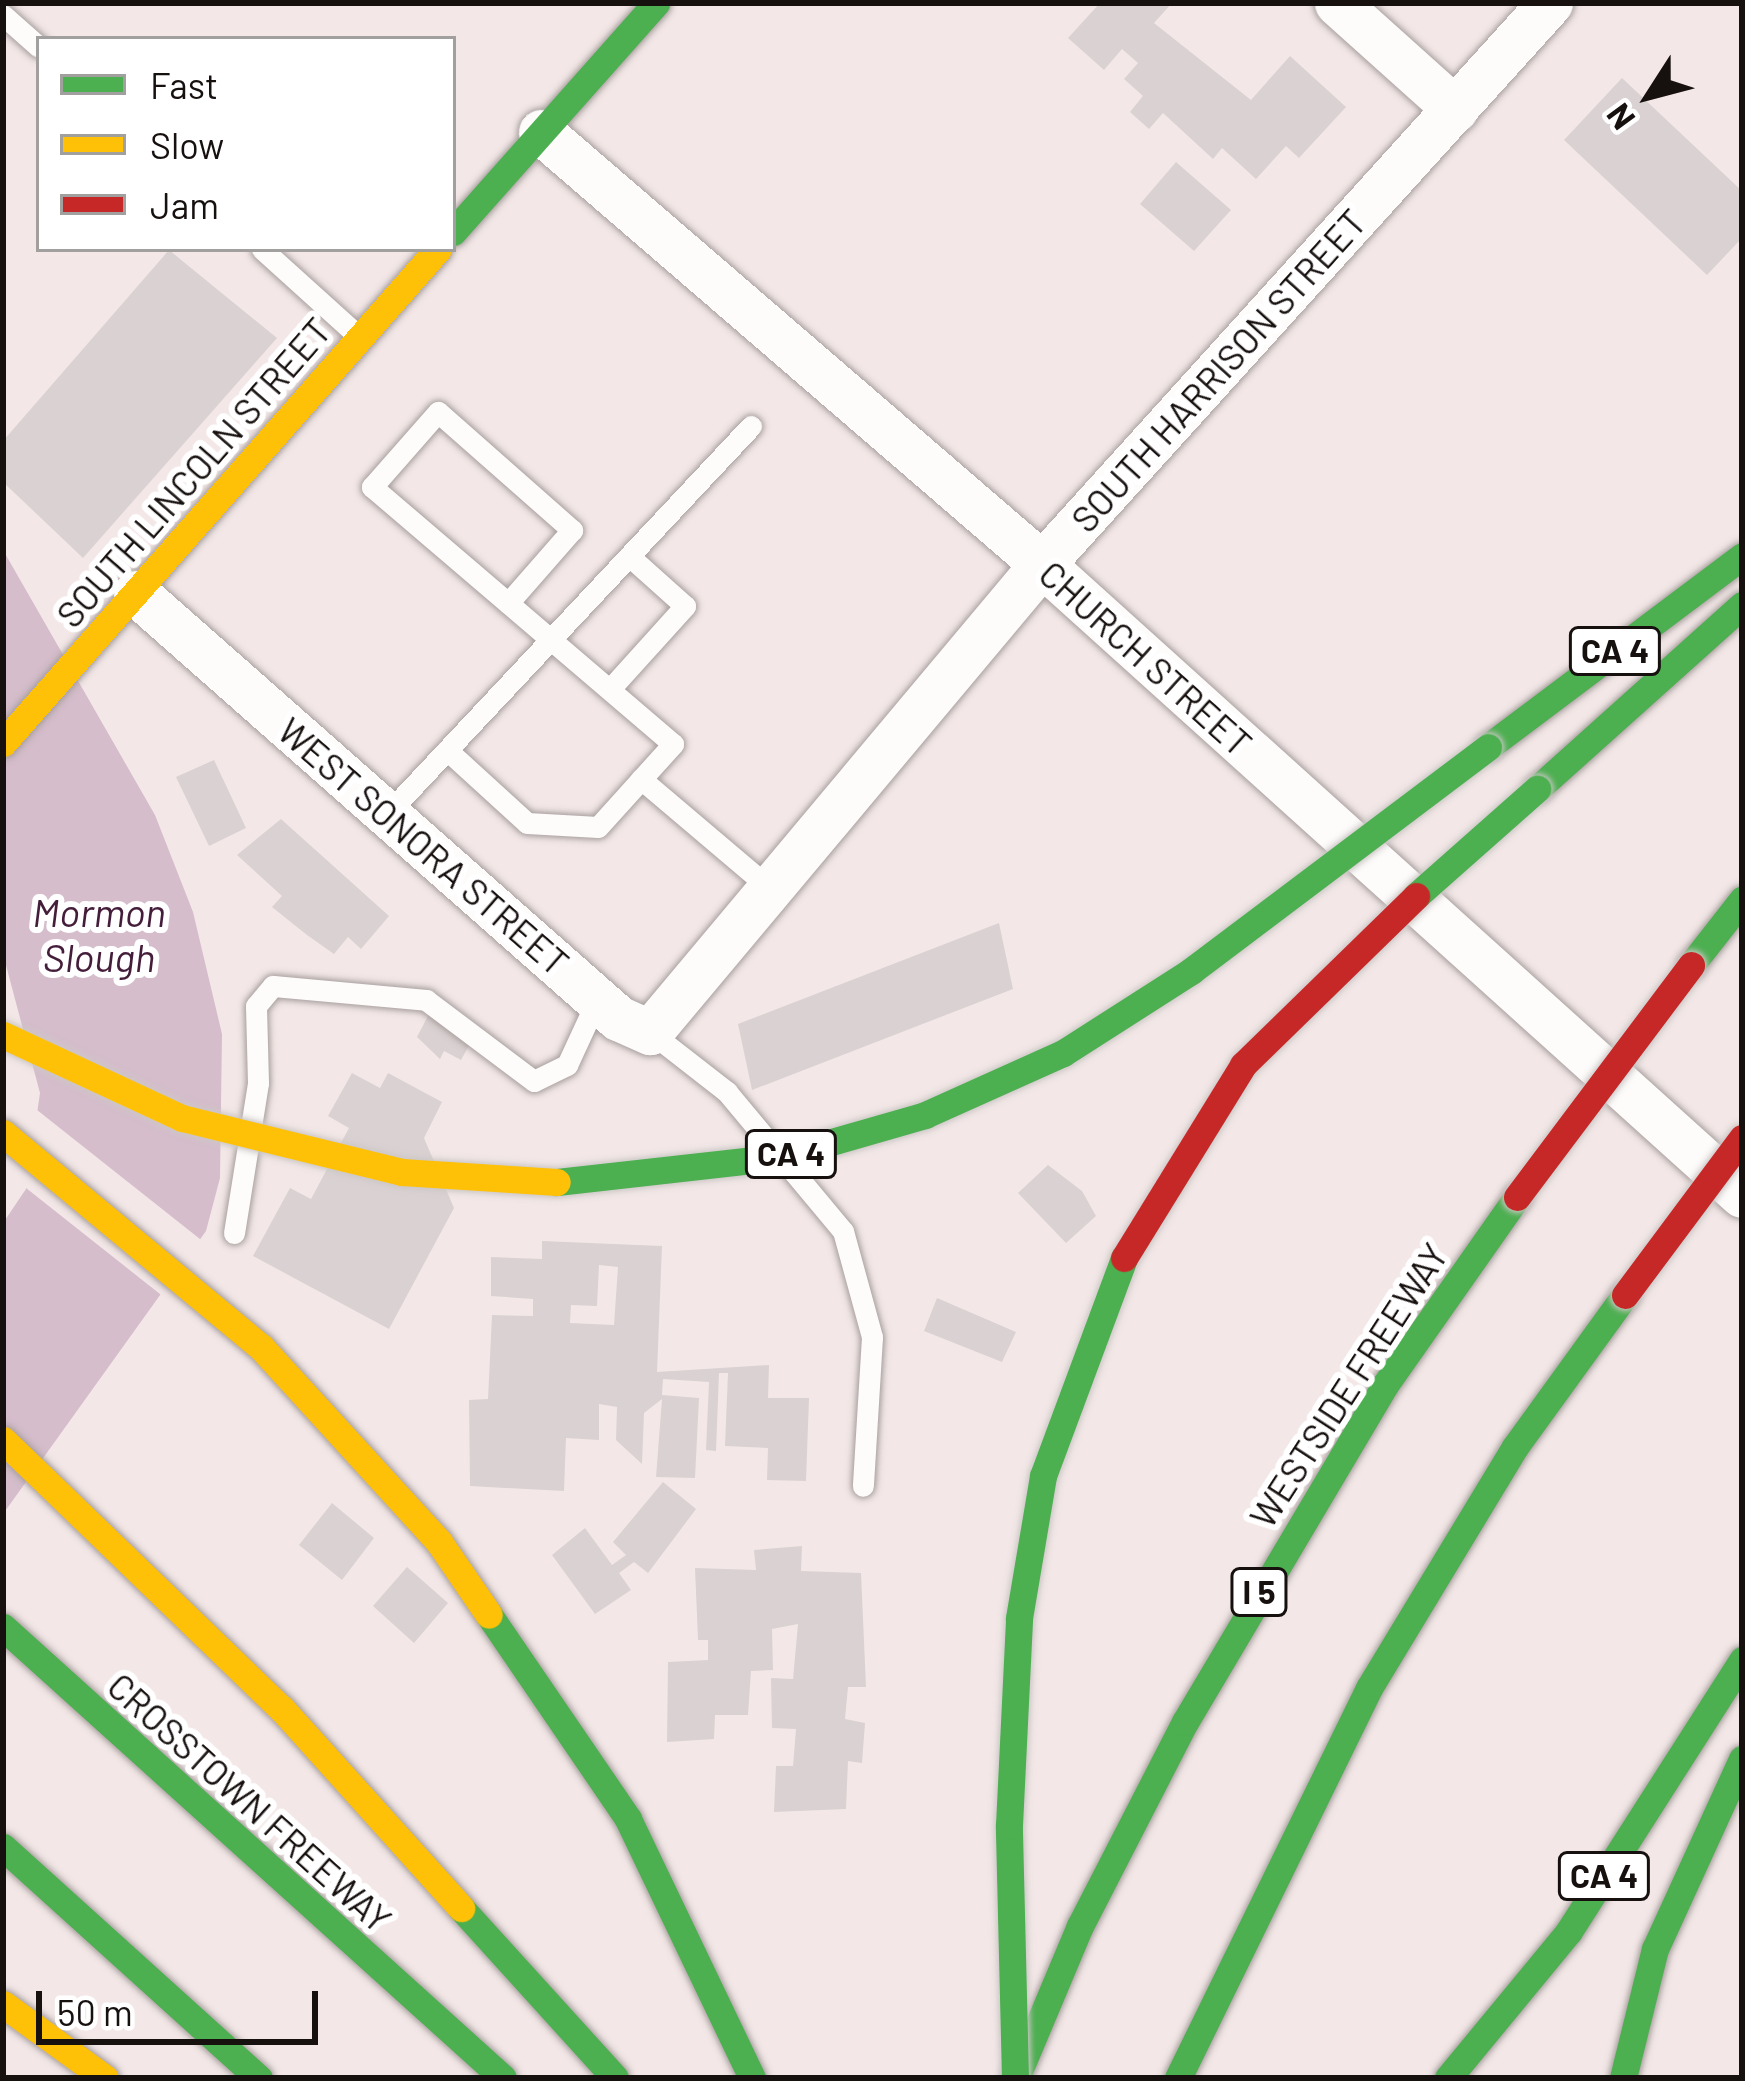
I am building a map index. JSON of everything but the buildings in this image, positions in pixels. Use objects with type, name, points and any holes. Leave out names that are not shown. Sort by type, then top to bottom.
[{"type":"main road","points":[[456,229],[656,3]]},
{"type":"main road","name":"SOUTH LINCOLN STREET","points":[[3,743],[435,252]]},
{"type":"main road","name":"CA 4","points":[[3,1035],[182,1118],[402,1172],[553,1182],[779,1157],[925,1115],[1063,1053],[1191,971],[1742,556]]},
{"type":"main road","points":[[1015,2078],[1009,1825],[1019,1618],[1043,1476],[1089,1333],[1150,1204],[1244,1065],[1334,967],[1742,605]]},
{"type":"main road","name":"WESTSIDE FREEWAY","points":[[1015,2078],[1120,1845],[1290,1538],[1517,1197],[1742,900]]},
{"type":"main road","points":[[3,1133],[245,1332],[439,1542],[628,1819],[752,2078]]},
{"type":"main road","points":[[1178,2078],[1369,1688],[1515,1448],[1742,1138]]},
{"type":"main road","points":[[3,1440],[282,1708],[616,2078]]},
{"type":"main road","name":"CROSSTOWN FREEWAY","points":[[3,1627],[503,2078]]},
{"type":"main road","name":"CA 4","points":[[1448,2078],[1569,1931],[1742,1660]]},
{"type":"main road","points":[[1622,2078],[1655,1949],[1742,1759]]},
{"type":"main road","points":[[3,1847],[260,2078]]},
{"type":"main road","points":[[3,2004],[105,2078]]},
{"type":"street","points":[[1337,3],[1455,109]]},
{"type":"street","name":"SOUTH HARRISON STREET","points":[[650,1032],[1042,564],[1550,3]]},
{"type":"street","name":"CHURCH STREET","points":[[541,131],[1042,564],[1742,1196]]},
{"type":"street","name":"WEST SONORA STREET","points":[[136,592],[597,1000],[650,1032]]},
{"type":"lane","points":[[3,15],[36,44]]},
{"type":"lane","points":[[265,252],[360,338]]},
{"type":"lane","points":[[447,751],[526,823],[598,827],[673,744],[372,487],[438,412],[572,530],[508,603]]},
{"type":"lane","points":[[387,814],[751,426]]},
{"type":"lane","points":[[610,689],[685,606],[629,556]]},
{"type":"lane","points":[[641,779],[772,890]]},
{"type":"lane","points":[[234,1233],[258,1083],[256,1006],[274,986],[427,1000],[534,1081],[567,1065],[597,1000]]},
{"type":"lane","points":[[650,1032],[727,1092],[844,1231],[872,1337],[863,1486]]},
{"type":"water","name":"Mormon Slough","points":[[3,550],[155,815],[193,912],[222,1034],[220,1178],[206,1231],[3,1514],[3,1223],[26,1189],[40,1093],[3,954]]},
{"type":"pier","points":[[32,1106],[205,1243],[165,1298],[21,1184]]},
{"type":"traffic: fast","points":[[456,229],[656,3]]},
{"type":"traffic: fast","points":[[1488,747],[1742,556]]},
{"type":"traffic: fast","points":[[1537,789],[1742,605]]},
{"type":"traffic: fast","points":[[557,1182],[779,1157],[925,1115],[1063,1053],[1191,971],[1488,747]]},
{"type":"traffic: fast","points":[[1416,896],[1537,789]]},
{"type":"traffic: fast","points":[[1691,965],[1742,900]]},
{"type":"traffic: fast","points":[[1016,2078],[1080,1926],[1185,1722],[1385,1385],[1517,1197]]},
{"type":"traffic: fast","points":[[1015,2078],[1009,1825],[1019,1618],[1043,1476],[1124,1258]]},
{"type":"traffic: fast","points":[[1178,2078],[1369,1688],[1515,1447],[1625,1295]]},
{"type":"traffic: fast","points":[[489,1615],[628,1819],[752,2078]]},
{"type":"traffic: fast","points":[[3,1627],[503,2078]]},
{"type":"traffic: fast","points":[[1448,2078],[1569,1931],[1742,1660]]},
{"type":"traffic: fast","points":[[1623,2078],[1655,1949],[1742,1759]]},
{"type":"traffic: fast","points":[[3,1847],[259,2078]]},
{"type":"traffic: fast","points":[[461,1908],[615,2078]]},
{"type":"traffic: slow","points":[[3,743],[435,252]]},
{"type":"traffic: slow","points":[[3,1035],[182,1118],[402,1172],[557,1182]]},
{"type":"traffic: slow","points":[[3,1133],[261,1347],[439,1542],[489,1615]]},
{"type":"traffic: slow","points":[[3,1440],[282,1709],[461,1908]]},
{"type":"traffic: slow","points":[[3,2004],[105,2078]]},
{"type":"traffic: jam","points":[[1124,1258],[1243,1065],[1416,896]]},
{"type":"traffic: jam","points":[[1517,1197],[1691,965]]},
{"type":"traffic: jam","points":[[1625,1295],[1742,1138]]}]
